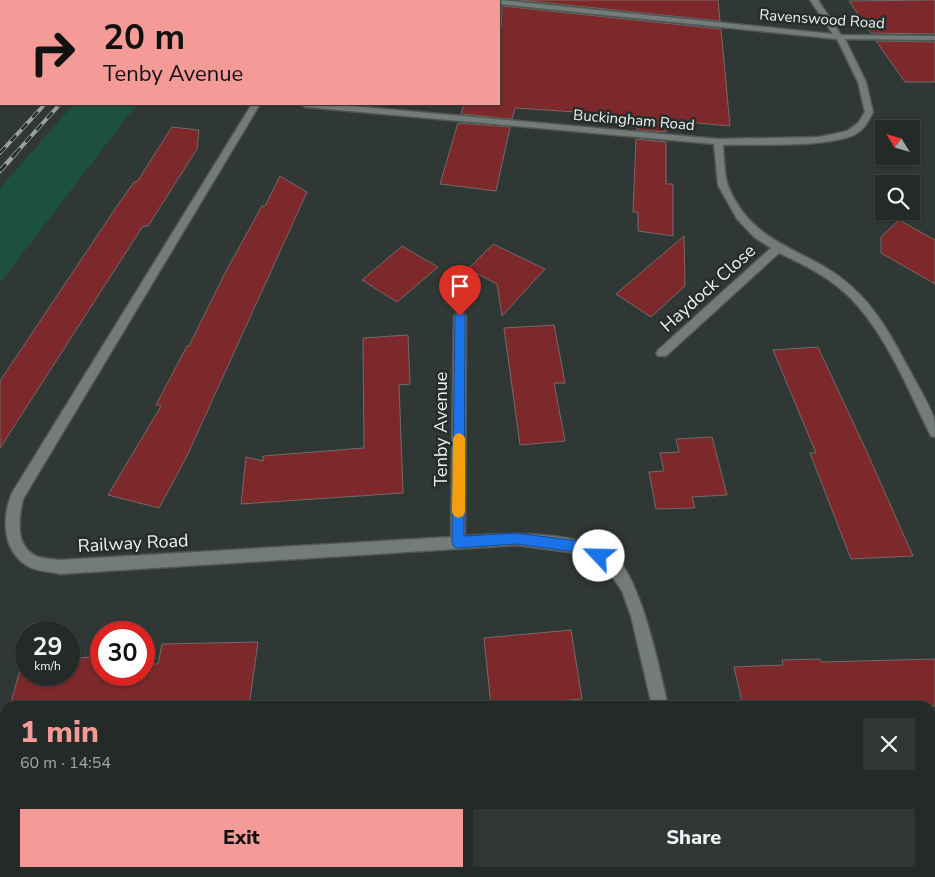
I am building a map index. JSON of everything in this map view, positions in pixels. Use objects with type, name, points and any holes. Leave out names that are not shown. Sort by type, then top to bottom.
[{"type":"street","name":"Buckingham Road","points":[[316,105],[718,142],[819,140],[850,133],[862,125],[869,112],[868,100],[863,85],[839,37],[814,0]]},
{"type":"street","name":"Ravenswood Road","points":[[500,2],[839,37],[935,38]]},
{"type":"street","name":"Railway Road","points":[[255,105],[17,497],[11,522],[14,542],[31,561],[60,566],[516,539],[586,548],[612,564],[628,587],[638,616],[659,701]]},
{"type":"street","name":"Haydock Close","points":[[718,142],[724,185],[741,216],[758,235],[778,248],[824,272],[848,289],[867,309],[886,337],[935,432]]},
{"type":"street","name":"Haydock Close","points":[[662,353],[778,248]]},
{"type":"street","name":"Tenby Avenue","points":[[458,542],[460,316]]},
{"type":"green space","points":[[73,105],[136,105],[0,283],[0,188]]},
{"type":"building","points":[[519,0],[718,0],[720,21]]},
{"type":"building","points":[[935,0],[935,34],[871,33],[849,1]]},
{"type":"building","points":[[502,6],[721,29],[730,126],[666,120],[666,132],[637,130],[637,118],[576,112],[515,108],[512,119],[461,114],[464,105],[500,105]]},
{"type":"building","points":[[876,41],[935,42],[935,82],[905,82]]},
{"type":"building","points":[[458,123],[510,127],[496,191],[440,184]]},
{"type":"building","points":[[172,127],[199,130],[197,149],[148,226],[143,226],[0,448],[0,381],[115,209],[134,182],[137,182]]},
{"type":"building","points":[[636,139],[666,142],[666,184],[673,184],[673,236],[638,231],[638,212],[633,212]]},
{"type":"building","points":[[280,176],[307,192],[186,458],[159,508],[108,495],[161,406],[156,405],[187,346],[189,346],[226,271],[262,206],[265,206]]},
{"type":"building","points":[[899,220],[935,240],[935,284],[881,253],[881,237]]},
{"type":"building","points":[[684,236],[685,286],[651,317],[616,294]]},
{"type":"building","points":[[493,244],[545,269],[502,316],[497,284],[468,269]]},
{"type":"building","points":[[402,246],[438,267],[397,302],[362,280]]},
{"type":"building","points":[[554,325],[565,383],[554,383],[565,441],[520,445],[504,328]]},
{"type":"building","points":[[408,335],[410,384],[399,385],[403,493],[241,504],[246,457],[263,461],[263,456],[364,448],[363,338]]},
{"type":"building","points":[[818,347],[913,556],[851,559],[810,453],[816,453],[773,350]]},
{"type":"building","points":[[712,437],[727,495],[692,497],[695,508],[656,509],[649,472],[664,471],[660,453],[679,452],[676,439]]},
{"type":"building","points":[[571,630],[582,699],[490,701],[484,638]]},
{"type":"building","points":[[258,642],[250,701],[11,701],[16,686],[80,686],[80,658],[90,657],[90,686],[155,686],[155,664],[158,664],[162,644]]},
{"type":"building","points":[[820,659],[821,662],[935,659],[935,701],[742,701],[734,667],[783,665],[782,660]]},
{"type":"railway","points":[[0,153],[44,105]]},
{"type":"railway","points":[[15,154],[59,105]]},
{"type":"railway","points":[[0,171],[16,153]]},
{"type":"slow traffic","points":[[458,512],[459,438]]},
{"type":"route","points":[[460,316],[458,542],[516,539],[586,548],[599,556]]}]
